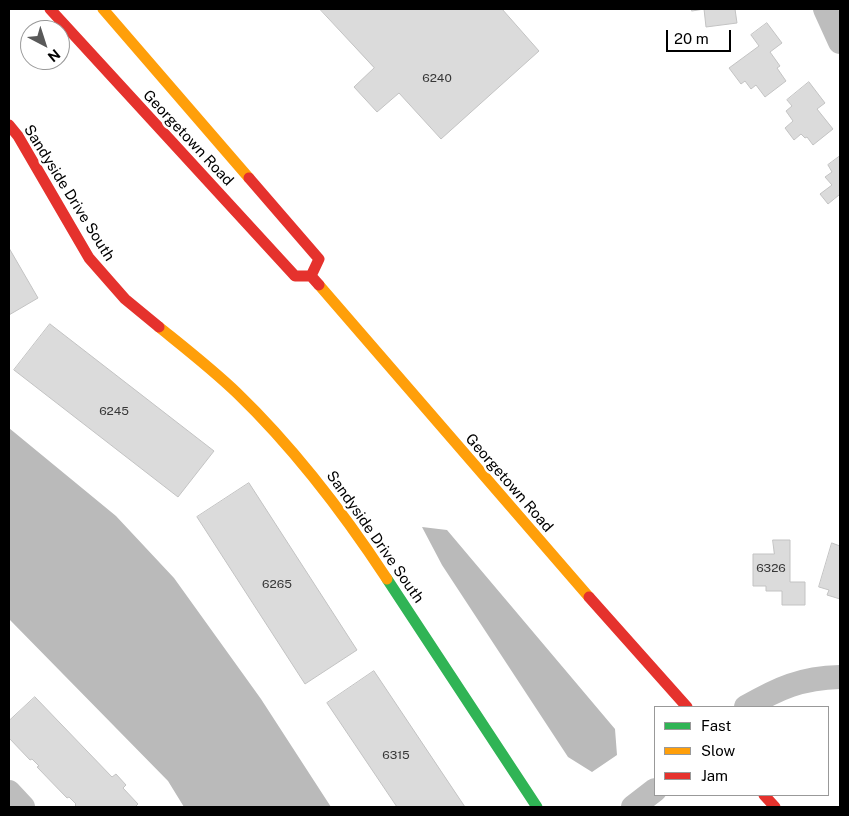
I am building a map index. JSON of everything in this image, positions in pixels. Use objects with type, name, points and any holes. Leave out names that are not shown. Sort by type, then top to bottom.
[{"type":"main road","name":"Georgetown Road","points":[[50,9],[295,276],[311,276],[686,706]]},
{"type":"main road","name":"Georgetown Road","points":[[103,9],[318,259],[311,276]]},
{"type":"main road","name":"Sandyside Drive South","points":[[9,125],[18,136],[89,258],[112,285],[250,405],[310,470],[353,528],[537,807]]},
{"type":"main road","points":[[765,796],[775,807]]},
{"type":"street","points":[[825,9],[840,42]]},
{"type":"street","points":[[748,706],[773,691],[792,684],[823,678],[840,678]]},
{"type":"street","points":[[632,807],[654,791]]},
{"type":"street","points":[[9,792],[23,807]]},
{"type":"shaded area","points":[[9,428],[116,516],[174,578],[261,699],[331,807],[184,807],[168,781],[9,619]]},
{"type":"shaded area","points":[[422,527],[447,530],[615,729],[617,755],[592,772],[568,757],[442,565]]},
{"type":"building","points":[[320,9],[502,9],[539,51],[441,139],[399,93],[377,112],[354,87],[374,68]]},
{"type":"building","points":[[704,9],[735,9],[737,23],[706,27]]},
{"type":"building","points":[[767,23],[782,43],[770,52],[780,66],[777,68],[786,81],[765,97],[756,85],[751,89],[745,81],[741,84],[729,68],[759,46],[751,35]]},
{"type":"building","points":[[809,82],[825,103],[817,109],[833,129],[813,145],[807,137],[805,138],[801,134],[794,140],[785,128],[793,121],[786,111],[792,106],[787,100]]},
{"type":"building","points":[[840,156],[840,196],[828,204],[820,194],[832,185],[825,177],[832,172],[828,165]]},
{"type":"building","points":[[9,248],[38,298],[9,315]]},
{"type":"building","points":[[50,324],[214,451],[178,497],[14,370]]},
{"type":"building","points":[[249,483],[357,650],[305,684],[197,517]]},
{"type":"building","points":[[773,540],[790,540],[790,582],[805,582],[805,605],[782,605],[782,591],[766,591],[766,586],[753,586],[753,554],[774,554]]},
{"type":"building","points":[[832,543],[840,546],[840,599],[827,595],[829,590],[819,587]]},
{"type":"building","points":[[374,671],[465,807],[397,807],[327,703]]},
{"type":"building","points":[[35,697],[112,777],[116,774],[126,785],[123,788],[138,804],[135,807],[77,807],[37,767],[39,766],[32,759],[30,760],[9,738],[9,721]]},
{"type":"traffic: fast","points":[[387,579],[537,807]]},
{"type":"traffic: slow","points":[[103,9],[249,178]]},
{"type":"traffic: slow","points":[[319,285],[589,597]]},
{"type":"traffic: slow","points":[[159,327],[228,384],[279,436],[335,505],[387,579]]},
{"type":"traffic: jam","points":[[50,9],[295,276],[311,276],[319,285]]},
{"type":"traffic: jam","points":[[9,125],[18,136],[89,258],[125,299],[159,327]]},
{"type":"traffic: jam","points":[[249,178],[319,259],[311,276]]},
{"type":"traffic: jam","points":[[589,597],[686,706]]},
{"type":"traffic: jam","points":[[765,796],[775,807]]}]
